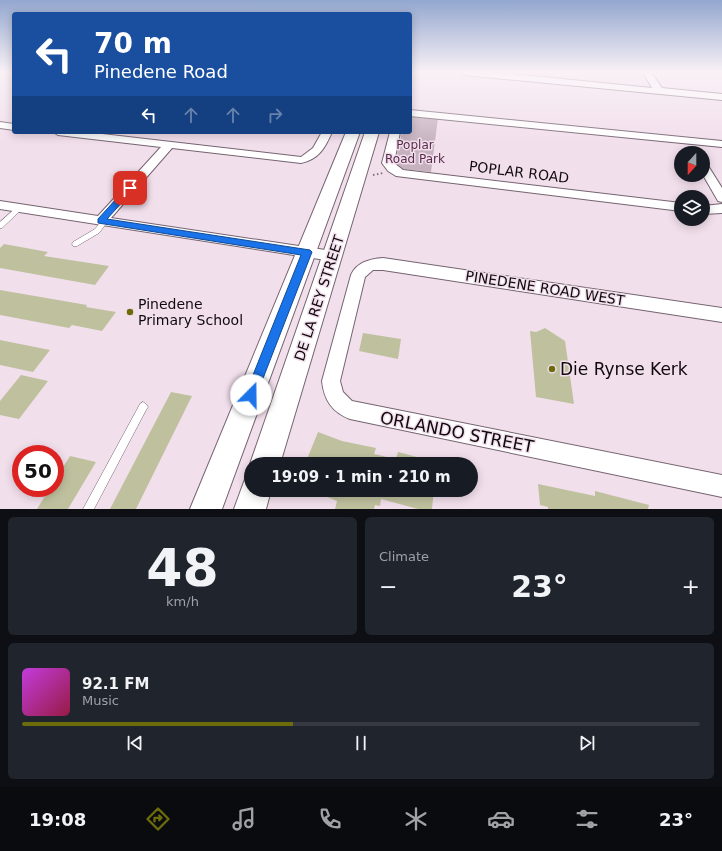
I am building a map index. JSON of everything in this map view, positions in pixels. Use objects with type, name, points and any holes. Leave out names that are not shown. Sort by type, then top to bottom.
[{"type":"main road","name":"DE LA REY STREET","points":[[206,509],[307,252],[351,134]]},
{"type":"main road","name":"DE LA REY STREET","points":[[267,457],[371,134]]},
{"type":"main road","points":[[250,509],[254,497]]},
{"type":"street","points":[[711,96],[722,97]]},
{"type":"street","points":[[412,113],[722,144]]},
{"type":"street","points":[[0,125],[12,127]]},
{"type":"street","points":[[75,134],[301,160],[310,158],[316,154],[326,134]]},
{"type":"street","name":"POPLAR ROAD","points":[[395,134],[388,163],[392,169],[400,173],[674,206]]},
{"type":"street","points":[[687,140],[691,146]]},
{"type":"street","points":[[103,221],[169,145]]},
{"type":"street","points":[[710,178],[722,198]]},
{"type":"street","points":[[0,205],[332,256]]},
{"type":"street","points":[[710,210],[722,208]]},
{"type":"street","name":"PINEDENE ROAD WEST","points":[[369,266],[383,264],[722,315]]},
{"type":"street","name":"ORLANDO STREET","points":[[369,266],[358,275],[331,381],[333,394],[345,408],[722,486]]},
{"type":"lane","points":[[0,226],[20,208]]},
{"type":"lane","points":[[75,244],[97,231],[103,221]]},
{"type":"lane","points":[[88,509],[143,407]]},
{"type":"path","points":[[372,175],[377,176],[387,171]]},
{"type":"green space","name":"Poplar Road Park","points":[[412,116],[438,118],[431,172],[402,169],[395,164],[402,134],[412,134]]},
{"type":"building","points":[[4,244],[48,252],[44,256],[109,266],[95,285],[0,268],[0,248]]},
{"type":"building","points":[[0,290],[87,305],[86,307],[116,312],[102,331],[72,325],[69,328],[0,315]]},
{"type":"building","name":"Die Rynse Kerk","points":[[545,328],[565,341],[574,404],[536,397],[530,331],[536,332]]},
{"type":"building","points":[[363,333],[401,339],[398,359],[359,351]]},
{"type":"building","points":[[0,340],[50,350],[33,372],[0,365]]},
{"type":"building","points":[[21,375],[48,381],[19,419],[0,415],[0,401]]},
{"type":"building","points":[[171,392],[192,396],[136,509],[110,509]]},
{"type":"building","points":[[318,432],[342,441],[376,448],[374,454],[387,457],[308,457]]},
{"type":"building","points":[[398,452],[417,457],[397,457]]},
{"type":"building","points":[[70,456],[96,462],[68,509],[37,509],[44,497],[64,497],[64,466]]},
{"type":"building","points":[[538,484],[595,496],[595,491],[649,505],[648,509],[548,509],[548,507],[540,505]]},
{"type":"building","points":[[327,497],[433,497],[432,509],[418,509],[381,499],[380,506],[375,505],[374,509],[335,509],[337,501]]},
{"type":"place","name":"Pinedene Primary School","points":[[130,312]]},
{"type":"place","name":"Die Rynse Kerk","points":[[552,369]]},
{"type":"route","points":[[130,188],[101,221],[307,252],[251,395]]}]
